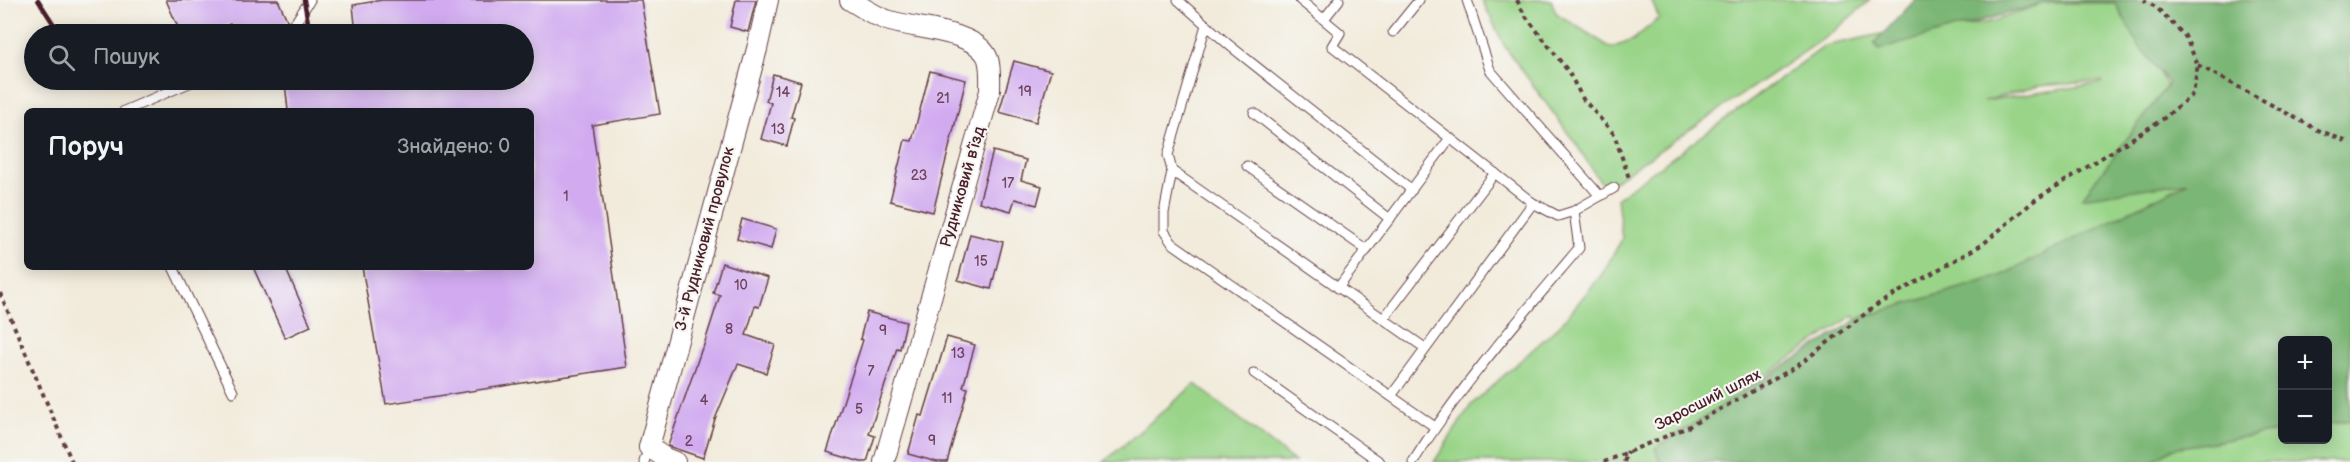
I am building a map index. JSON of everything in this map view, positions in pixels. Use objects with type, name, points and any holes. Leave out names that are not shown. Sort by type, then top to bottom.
[{"type":"street","name":"3-й Рудниковий провулок","points":[[675,462],[647,455],[757,49],[768,0]]},
{"type":"street","name":"Рудниковий в’їзд","points":[[850,0],[886,20],[962,37],[976,45],[987,56],[991,71],[990,91],[884,462]]},
{"type":"lane","points":[[294,24],[310,0]]},
{"type":"lane","points":[[1178,0],[1412,190]]},
{"type":"lane","points":[[1300,0],[1340,33],[1332,46],[1533,203],[1558,216],[1574,211],[1614,188]]},
{"type":"lane","points":[[1323,20],[1340,0]]},
{"type":"lane","points":[[1394,32],[1419,0]]},
{"type":"lane","points":[[1467,0],[1490,70],[1600,196]]},
{"type":"lane","points":[[1206,25],[1168,155],[1172,171],[1164,213],[1164,231],[1172,243],[1435,427]]},
{"type":"lane","points":[[131,108],[173,90]]},
{"type":"lane","points":[[1254,112],[1390,219]]},
{"type":"lane","points":[[1338,288],[1450,138]]},
{"type":"lane","points":[[1247,166],[1367,250]]},
{"type":"lane","points":[[1172,171],[1425,348]]},
{"type":"lane","points":[[1384,318],[1495,173]]},
{"type":"lane","points":[[1391,396],[1533,203]]},
{"type":"lane","points":[[1413,462],[1435,427],[1470,380],[1579,248],[1574,211]]},
{"type":"lane","points":[[174,270],[233,392]]},
{"type":"lane","points":[[1254,373],[1380,462]]},
{"type":"path","points":[[1517,0],[1524,14],[1568,71],[1583,99],[1614,134],[1629,178]]},
{"type":"path","points":[[2144,0],[2157,8],[2185,36],[2198,65],[2316,129],[2350,143]]},
{"type":"path","name":"Заросший шлях","points":[[1604,462],[1688,427],[1797,367],[1878,304],[1983,244],[2035,200],[2163,119],[2193,94],[2198,65]]},
{"type":"path","points":[[0,293],[72,462]]},
{"type":"path","points":[[1624,462],[1628,451]]},
{"type":"green space","points":[[1482,0],[1551,0],[1556,13],[1611,48],[1633,40],[1659,18],[1651,0],[1870,0],[1832,33],[1604,188],[1576,144],[1505,47]]},
{"type":"green space","points":[[1915,0],[2350,0],[2350,420],[2332,423],[2332,336],[2278,336],[2278,432],[2174,448],[2150,462],[1660,462],[1655,448],[1860,318],[2000,276],[2188,182],[2082,198],[2169,83],[2139,46],[2115,3],[2044,3],[1879,50],[1874,43]]},
{"type":"green space","points":[[2084,0],[2184,0],[2142,38],[2231,209],[1873,341],[1854,315],[1741,392],[1710,461],[2278,403],[2278,444],[2332,444],[2332,392],[2350,389],[2350,462],[1434,462],[1471,405],[1560,325],[1602,274],[1622,239],[1617,198],[1825,46],[1900,30],[1947,29],[1991,22],[2044,3]],"holes":[[[2102,81],[2102,83],[1984,101],[2039,86]]]},
{"type":"green space","points":[[1195,384],[1295,462],[1104,462]]},
{"type":"building","points":[[166,0],[278,0],[288,22],[284,24],[177,24]]},
{"type":"building","points":[[382,0],[641,0],[660,114],[592,125],[627,367],[386,404],[363,270],[534,270],[534,108],[288,108],[286,90],[534,90],[534,24],[355,24],[353,5]]},
{"type":"building","points":[[736,0],[756,0],[748,32],[730,27]]},
{"type":"building","points":[[1014,61],[1051,71],[1036,122],[999,112]]},
{"type":"building","points":[[930,71],[966,80],[933,212],[890,201],[905,140],[912,141]]},
{"type":"building","points":[[773,74],[801,82],[791,117],[794,118],[787,146],[761,139],[771,103],[766,101]]},
{"type":"building","points":[[993,151],[1026,160],[1021,180],[1042,186],[1037,205],[1015,199],[1011,211],[979,202]]},
{"type":"building","points":[[742,219],[776,229],[771,249],[737,239]]},
{"type":"building","points":[[970,234],[1003,242],[991,289],[958,280]]},
{"type":"building","points":[[722,263],[768,278],[759,307],[755,306],[746,335],[775,345],[766,373],[738,364],[715,419],[703,458],[668,446],[720,295],[713,293]]},
{"type":"building","points":[[254,270],[286,270],[311,326],[285,338]]},
{"type":"building","points":[[867,312],[906,322],[900,349],[897,348],[869,434],[875,436],[867,462],[861,462],[827,452],[863,340],[860,339]]},
{"type":"building","points":[[947,337],[975,345],[963,387],[968,388],[947,462],[937,462],[908,454],[919,415],[923,416]]},
{"type":"railway","points":[[38,0],[54,24]]},
{"type":"railway","points":[[304,0],[308,24]]}]
